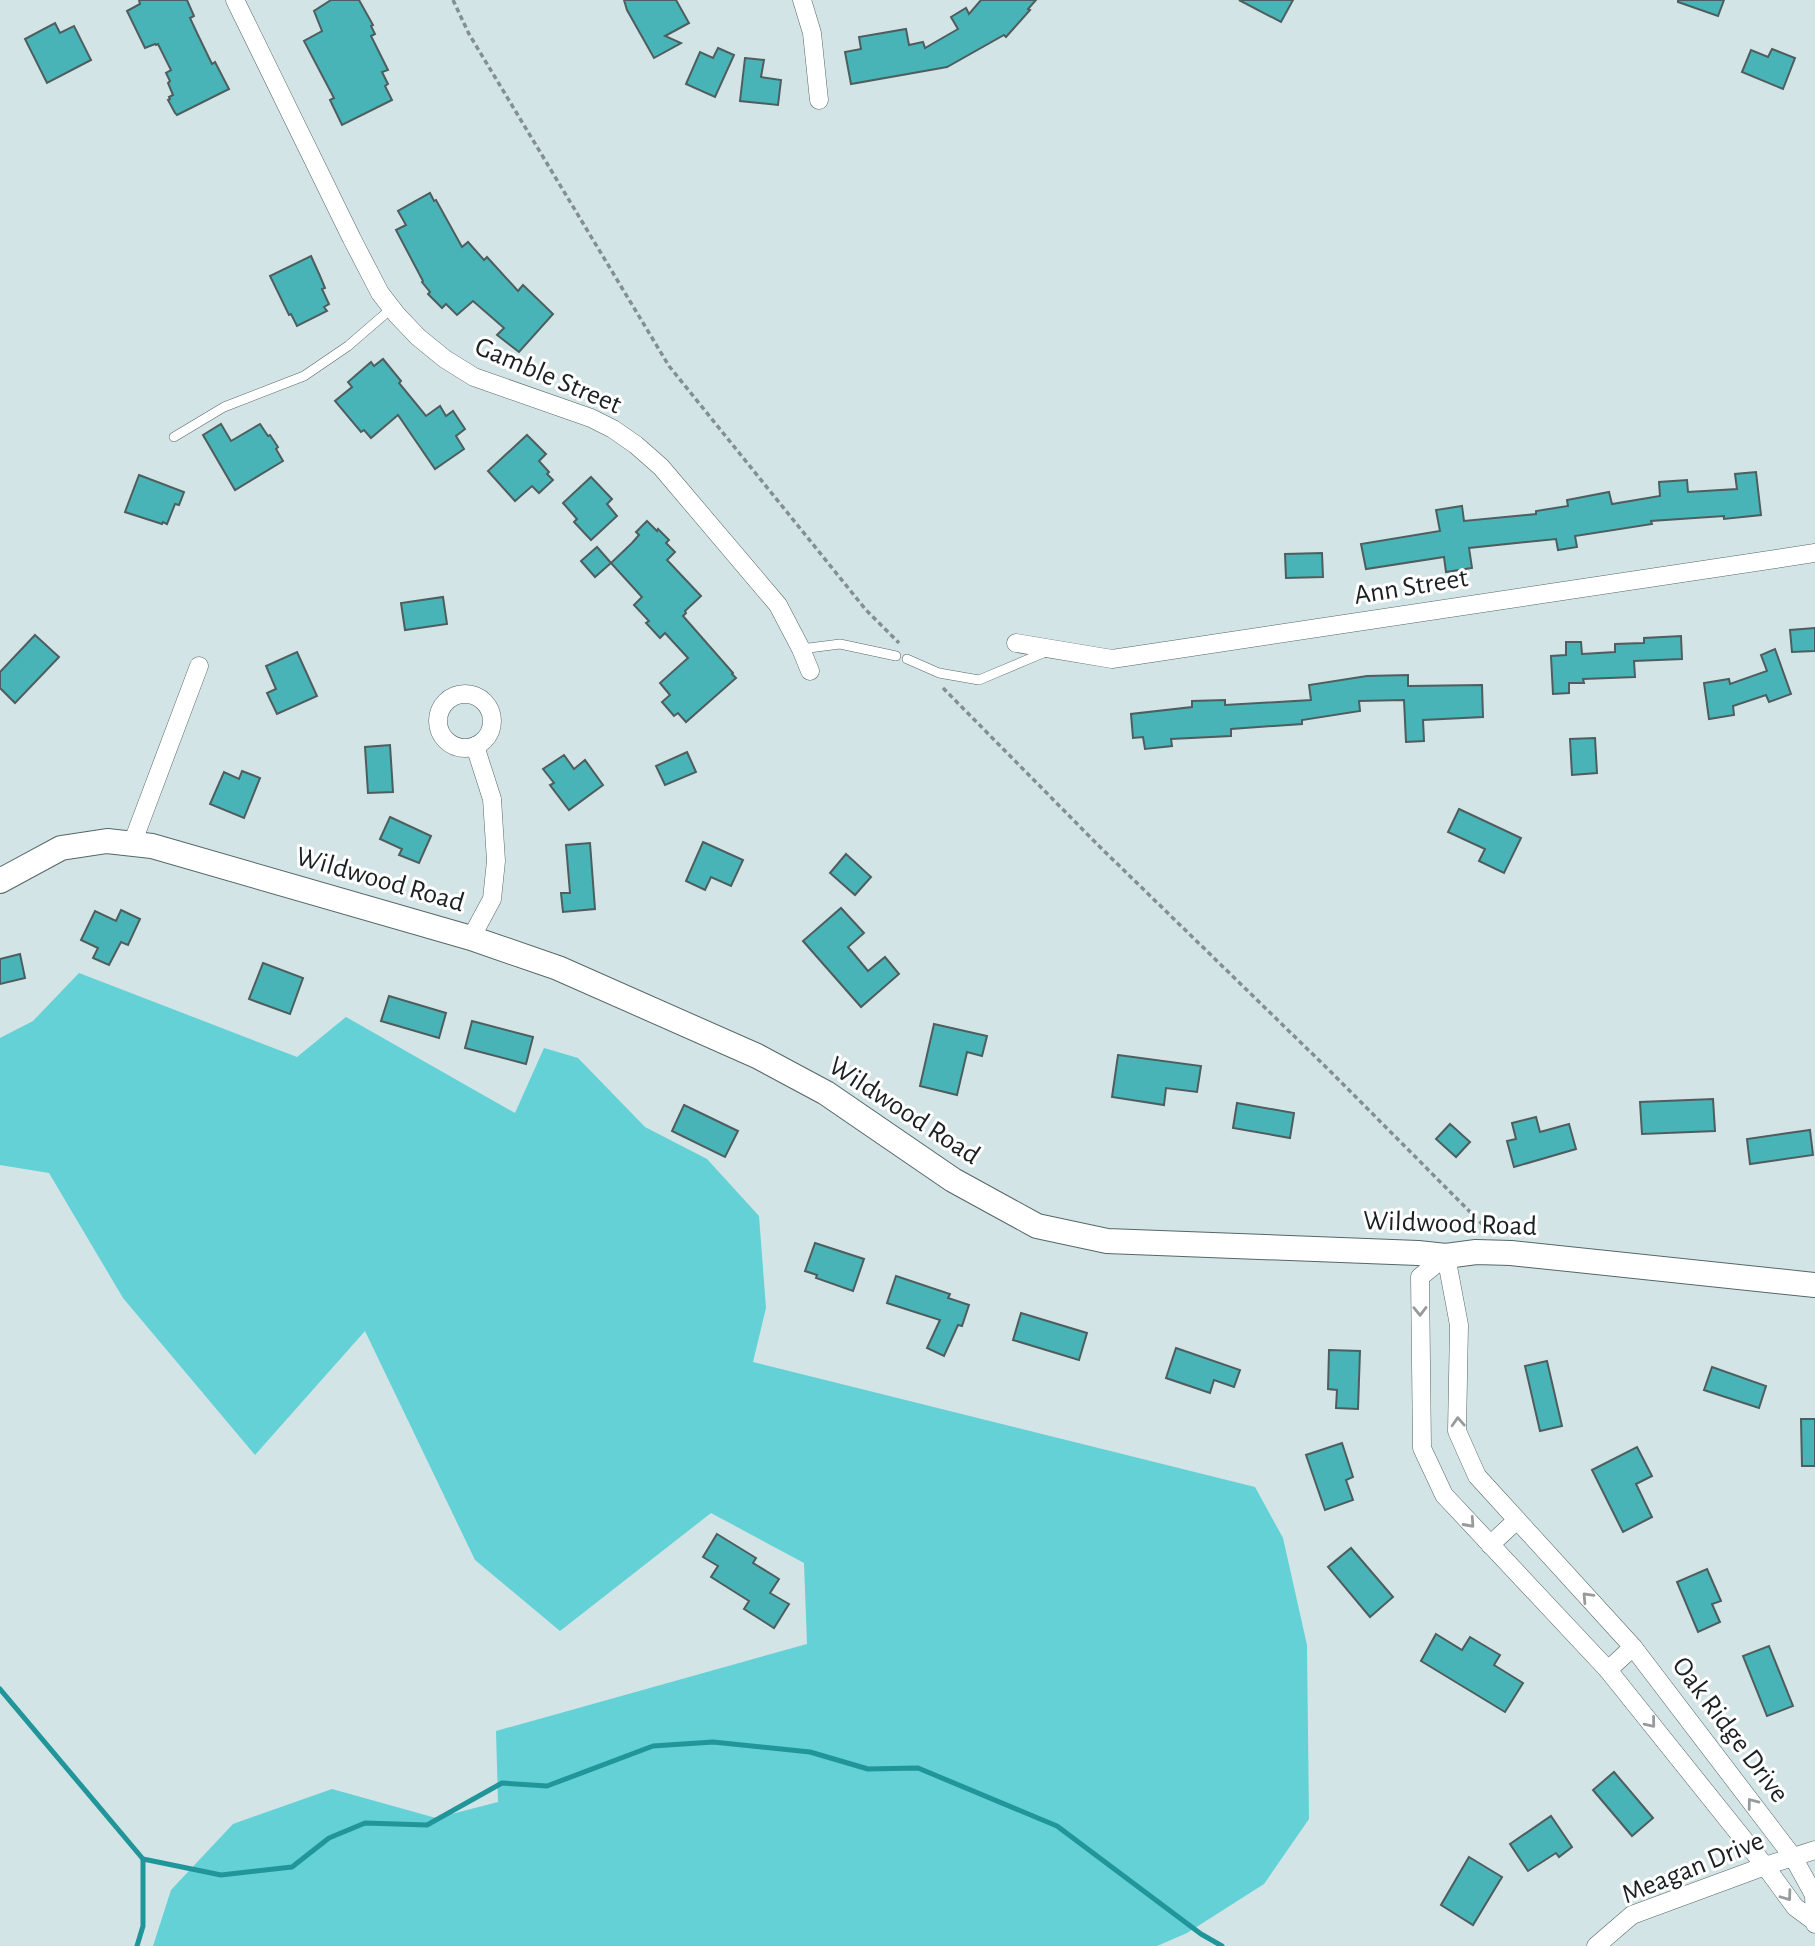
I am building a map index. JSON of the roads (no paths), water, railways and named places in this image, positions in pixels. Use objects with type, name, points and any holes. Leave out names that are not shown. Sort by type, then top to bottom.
[{"type":"street","name":"Gamble Street","points":[[235,0],[352,239],[380,293],[392,308],[418,337],[445,359],[474,377],[590,418],[613,429],[636,445],[669,476],[778,605],[810,671]]},
{"type":"street","points":[[802,0],[812,33],[819,100]]},
{"type":"street","name":"Ann Street","points":[[1016,643],[1112,659],[1815,553]]},
{"type":"street","points":[[132,844],[199,666]]},
{"type":"street","points":[[471,937],[492,899],[496,861],[492,799],[475,747]]},
{"type":"street","name":"Wildwood Road","points":[[0,881],[61,848],[107,841],[152,846],[471,937],[558,968],[757,1056],[826,1093],[953,1180],[1037,1226],[1107,1241],[1447,1256],[1476,1252],[1511,1253],[1815,1285]]},
{"type":"street","name":"Oak Ridge Drive","points":[[1447,1256],[1459,1325],[1457,1431],[1477,1476],[1633,1647],[1793,1857],[1814,1895],[1814,1922],[1795,1908],[1765,1866],[1608,1670],[1444,1495],[1422,1448],[1420,1277],[1447,1256]]},
{"type":"street","points":[[1490,1545],[1517,1520]]},
{"type":"street","name":"Oak Ridge Drive","points":[[1608,1670],[1633,1647]]},
{"type":"street","name":"Meagan Drive","points":[[1596,1946],[1632,1915],[1815,1850]]},
{"type":"lane","points":[[174,437],[223,407],[304,376],[348,346],[392,308]]},
{"type":"lane","points":[[801,649],[840,644],[896,656]]},
{"type":"lane","points":[[907,659],[939,673],[979,680],[1052,649]]},
{"type":"waterway","points":[[0,1689],[143,1859],[221,1875],[292,1867],[329,1838],[365,1823],[427,1825],[502,1783],[547,1786],[653,1746],[713,1742],[810,1752],[868,1769],[918,1768],[1057,1826],[1201,1934],[1222,1946]]},
{"type":"waterway","points":[[137,1946],[143,1926],[143,1859]]}]
